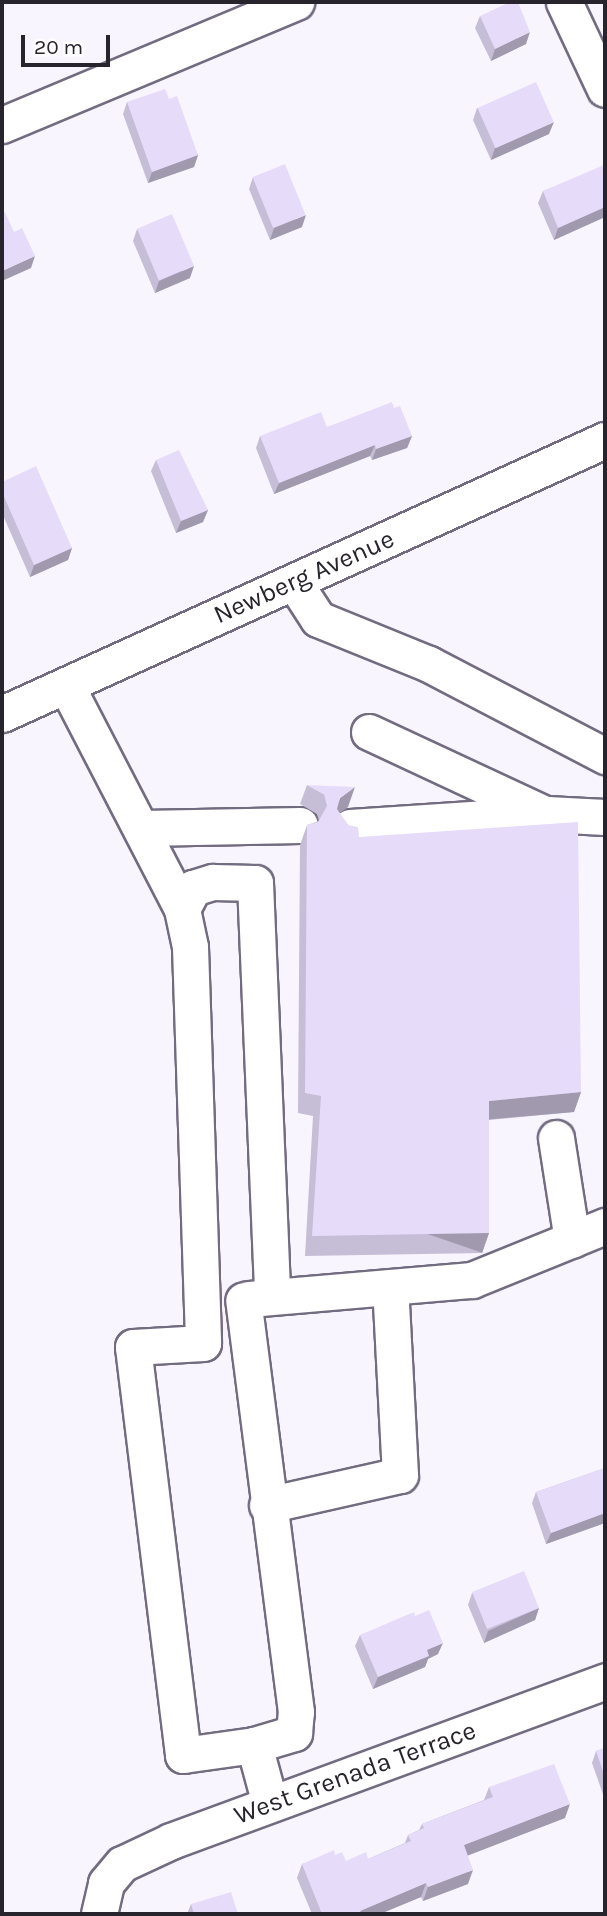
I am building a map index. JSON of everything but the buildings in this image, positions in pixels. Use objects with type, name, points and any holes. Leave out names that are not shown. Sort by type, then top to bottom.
[{"type":"street","points":[[2,125],[296,2]]},
{"type":"street","points":[[564,2],[605,89]]},
{"type":"street","name":"Newberg Avenue","points":[[2,714],[605,440]]},
{"type":"street","points":[[294,582],[318,619],[429,664],[605,756]]},
{"type":"street","points":[[65,685],[182,909],[190,947],[204,1302],[203,1343],[133,1347],[183,1755],[254,1745],[294,1732],[296,1712],[267,1505],[258,1298],[255,883],[213,882],[193,888],[182,909]]},
{"type":"street","points":[[369,732],[547,814]]},
{"type":"street","points":[[350,827],[547,814],[605,817]]},
{"type":"street","points":[[142,828],[300,825]]},
{"type":"street","points":[[556,1138],[572,1240]]},
{"type":"street","points":[[204,1302],[472,1280],[605,1226]]},
{"type":"street","points":[[267,1505],[400,1475],[390,1287]]},
{"type":"street","name":"West Grenada Terrace","points":[[99,1914],[101,1899],[111,1875],[121,1864],[171,1841],[605,1681]]},
{"type":"street","points":[[254,1745],[271,1804]]}]
